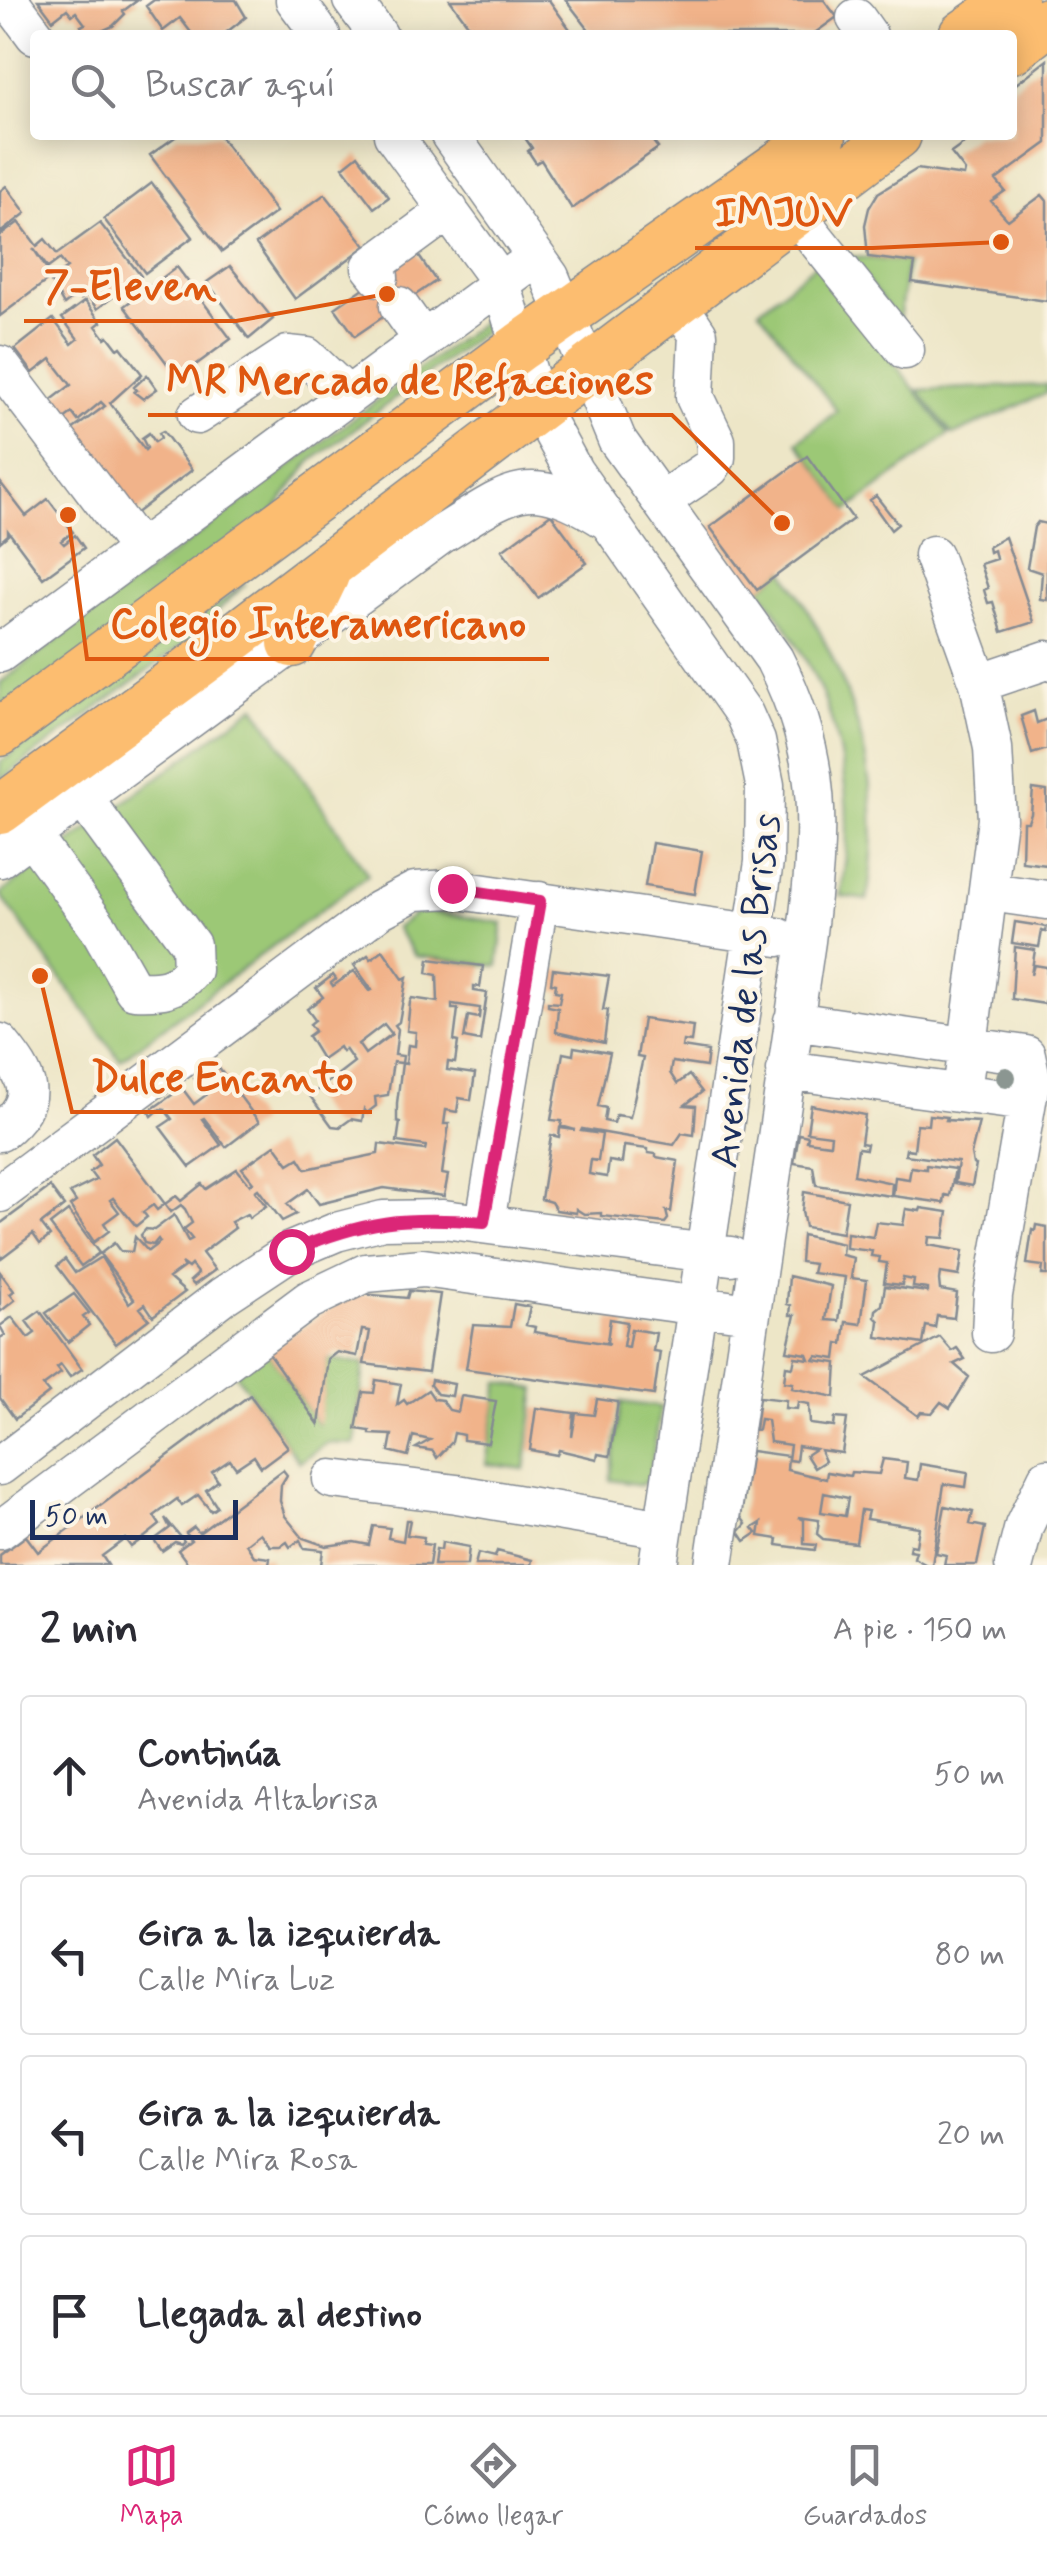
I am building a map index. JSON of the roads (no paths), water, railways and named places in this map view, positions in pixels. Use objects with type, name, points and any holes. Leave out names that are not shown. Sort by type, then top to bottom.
[{"type":"main road","points":[[974,30],[1020,6]]},
{"type":"main road","points":[[0,732],[520,346],[815,140]]},
{"type":"main road","points":[[16,823],[330,565],[890,140]]},
{"type":"main road","points":[[292,644],[330,565]]},
{"type":"street","points":[[9,0],[31,30]]},
{"type":"street","points":[[295,0],[316,30]]},
{"type":"street","points":[[352,0],[374,30]]},
{"type":"street","name":"Avenida de las Brisas","points":[[398,140],[501,283],[538,406],[574,472],[728,688],[756,741],[765,785],[766,828],[753,933],[661,1547]]},
{"type":"street","name":"Avenida de las Brisas","points":[[454,140],[538,256],[568,313],[586,368],[617,440],[774,659],[792,695],[815,778],[817,850],[750,1313],[720,1564]]},
{"type":"street","points":[[424,340],[371,267],[448,210]]},
{"type":"street","points":[[794,212],[904,350]]},
{"type":"street","points":[[0,654],[538,256]]},
{"type":"street","points":[[661,501],[710,468],[716,458],[716,441],[695,397],[698,334],[676,301]]},
{"type":"street","points":[[198,415],[288,355],[308,358],[348,396]]},
{"type":"street","points":[[0,365],[140,550]]},
{"type":"street","points":[[0,858],[16,823],[83,798],[442,534],[496,500],[528,489],[554,493],[609,521]]},
{"type":"street","points":[[933,555],[978,683],[993,748],[997,819],[962,1092]]},
{"type":"street","points":[[978,683],[1047,660]]},
{"type":"street","points":[[16,823],[100,930],[134,990],[156,991],[180,984],[192,970],[191,945],[83,798]]},
{"type":"street","points":[[0,1193],[403,895],[430,888],[452,888],[806,941]]},
{"type":"street","points":[[990,892],[1047,900]]},
{"type":"street","points":[[484,1222],[540,901]]},
{"type":"street","points":[[793,1021],[1022,1052],[1028,1059],[1032,1071],[1026,1102],[1031,1169],[993,1295],[991,1333]]},
{"type":"street","points":[[0,1043],[19,1066],[28,1098],[24,1109],[0,1132]]},
{"type":"street","points":[[786,1070],[1026,1102]]},
{"type":"street","points":[[0,1466],[224,1296],[291,1251],[336,1232],[383,1220],[442,1219],[758,1260]]},
{"type":"street","points":[[0,1530],[309,1300],[366,1273],[423,1268],[750,1313]]},
{"type":"street","points":[[332,1478],[457,1494],[661,1547]]},
{"type":"street","points":[[1014,1565],[1024,1526],[1047,1478]]},
{"type":"place","name":"IMJUV","points":[[1001,242]]},
{"type":"place","name":"7-Eleven","points":[[387,294]]},
{"type":"place","name":"Colegio Interamericano","points":[[68,515]]},
{"type":"place","name":"MR Mercado de Refacciones","points":[[782,523]]},
{"type":"place","name":"Dulce Encanto","points":[[40,976]]}]
